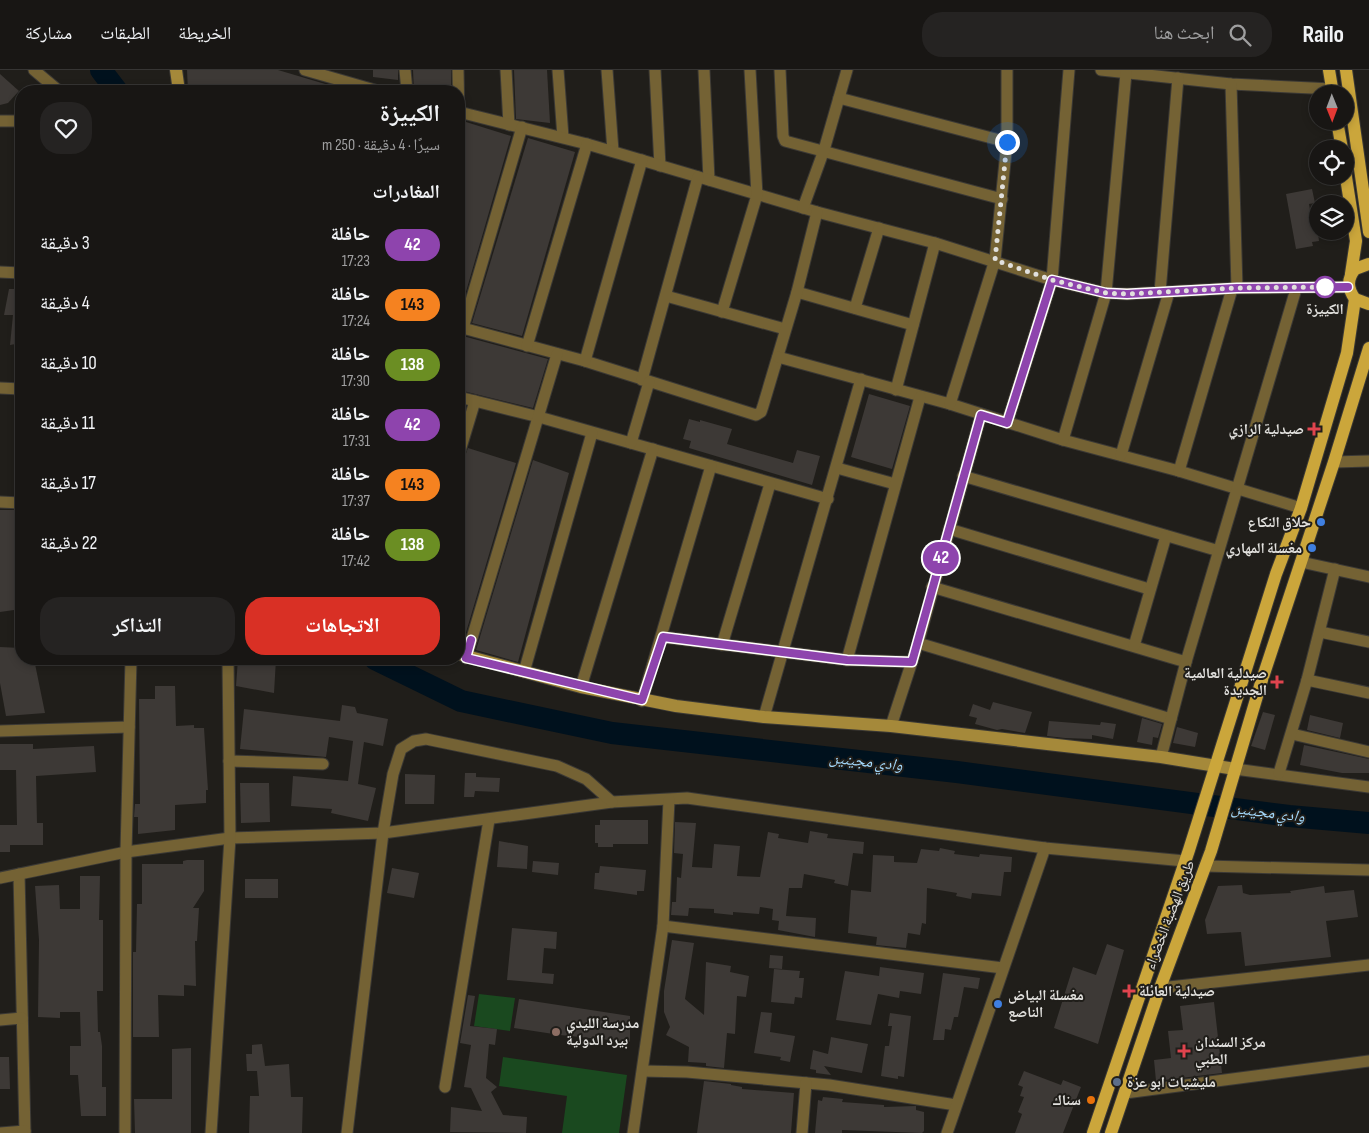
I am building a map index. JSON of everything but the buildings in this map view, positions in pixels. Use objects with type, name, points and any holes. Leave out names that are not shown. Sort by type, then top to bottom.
[{"type":"main road","points":[[1329,70],[1332,85]]},
{"type":"main road","points":[[1348,70],[1369,232]]},
{"type":"main road","points":[[1347,185],[1356,241],[1348,287],[1354,299],[1369,304]]},
{"type":"main road","points":[[1351,274],[1361,266],[1369,264]]},
{"type":"main road","name":"طريق الهضبة الخضراء","points":[[1093,1133],[1216,768],[1276,574],[1301,508],[1347,353],[1354,299]]},
{"type":"main road","name":"طريق الهضبة الخضراء","points":[[1112,1133],[1160,988],[1211,851],[1369,348]]},
{"type":"main road","points":[[1132,1017],[1148,1023]]},
{"type":"street","points":[[34,70],[52,85]]},
{"type":"street","points":[[176,70],[178,85]]},
{"type":"street","points":[[305,70],[343,85]]},
{"type":"street","points":[[405,70],[406,85]]},
{"type":"street","points":[[458,70],[458,85]]},
{"type":"street","points":[[506,70],[509,125]]},
{"type":"street","points":[[558,70],[563,137]]},
{"type":"street","points":[[607,70],[613,152]]},
{"type":"street","points":[[655,70],[660,166]]},
{"type":"street","points":[[631,443],[666,296],[703,179],[704,70]]},
{"type":"street","points":[[722,312],[757,195],[750,70]]},
{"type":"street","points":[[780,70],[783,136],[788,142],[824,150],[1002,199]]},
{"type":"street","points":[[803,208],[824,150],[846,70]]},
{"type":"street","points":[[950,404],[995,260],[1007,142],[1007,70]]},
{"type":"street","points":[[1007,423],[1052,280],[1069,70]]},
{"type":"street","points":[[1100,70],[1231,84],[1309,89]]},
{"type":"street","points":[[1063,440],[1106,293],[1120,72]]},
{"type":"street","points":[[1120,455],[1164,292],[1178,78]]},
{"type":"street","points":[[1179,471],[1235,288],[1231,84]]},
{"type":"street","points":[[839,98],[1007,142]]},
{"type":"street","points":[[465,116],[563,137],[757,195],[995,260],[1052,280],[1106,293],[1235,288],[1296,289],[1348,287]]},
{"type":"street","points":[[0,121],[15,120]]},
{"type":"street","points":[[465,315],[522,127]]},
{"type":"street","points":[[527,346],[587,144]]},
{"type":"street","points":[[585,361],[642,160]]},
{"type":"street","points":[[465,329],[585,361],[756,415],[761,412],[778,357],[817,212]]},
{"type":"street","points":[[855,308],[879,228]]},
{"type":"street","points":[[896,390],[935,244]]},
{"type":"street","points":[[0,272],[15,272]]},
{"type":"street","points":[[1161,757],[1236,488],[1296,289]]},
{"type":"street","points":[[797,292],[913,325]]},
{"type":"street","points":[[666,296],[785,329]]},
{"type":"street","points":[[465,646],[539,417],[557,354]]},
{"type":"street","points":[[778,357],[950,404],[1063,440],[1179,471],[1301,508]]},
{"type":"street","points":[[764,717],[861,379]]},
{"type":"street","points":[[0,388],[15,389]]},
{"type":"street","points":[[847,660],[920,396]]},
{"type":"street","points":[[465,398],[653,448],[770,484],[828,499]]},
{"type":"street","points":[[465,434],[475,401]]},
{"type":"street","points":[[891,726],[918,643],[981,415]]},
{"type":"street","points":[[524,672],[592,433]]},
{"type":"street","points":[[581,687],[653,448]]},
{"type":"street","points":[[1334,462],[1369,461]]},
{"type":"street","points":[[642,700],[663,637],[710,466]]},
{"type":"street","points":[[837,468],[895,484]]},
{"type":"street","points":[[963,476],[1219,552]]},
{"type":"street","points":[[722,645],[770,484]]},
{"type":"street","points":[[0,502],[15,503]]},
{"type":"street","points":[[949,529],[1150,589]]},
{"type":"street","points":[[1134,646],[1166,536]]},
{"type":"street","points":[[1301,562],[1369,577]]},
{"type":"street","points":[[1279,773],[1307,680],[1335,569]]},
{"type":"street","points":[[932,587],[1186,662]]},
{"type":"street","points":[[1320,632],[1369,642]]},
{"type":"street","points":[[663,637],[847,660],[912,662]]},
{"type":"street","points":[[918,643],[1171,719]]},
{"type":"street","points":[[465,657],[581,687],[642,700],[764,717],[891,726],[1161,757],[1234,773],[1279,773],[1369,787]]},
{"type":"street","points":[[125,1133],[126,852],[131,665]]},
{"type":"street","points":[[211,1133],[230,838],[228,665]]},
{"type":"street","points":[[1307,680],[1369,693]]},
{"type":"street","points":[[0,731],[129,727]]},
{"type":"street","points":[[1292,734],[1369,752]]},
{"type":"street","points":[[347,1133],[383,833],[393,774],[401,749],[414,741],[426,739],[558,766],[586,779],[612,802]]},
{"type":"street","points":[[229,761],[323,764]]},
{"type":"street","points":[[0,878],[126,852],[230,838],[383,833],[612,802],[687,798],[1045,848],[1187,855]]},
{"type":"street","points":[[633,1133],[663,926],[669,800]]},
{"type":"street","points":[[445,1086],[489,820]]},
{"type":"street","points":[[947,1133],[1045,848]]},
{"type":"street","points":[[1205,866],[1369,870]]},
{"type":"street","points":[[0,1133],[25,1132],[19,874]]},
{"type":"street","points":[[663,926],[1003,968]]},
{"type":"street","points":[[1160,988],[1369,965]]},
{"type":"street","points":[[0,1020],[22,1018]]},
{"type":"street","points":[[1125,1093],[1369,1062]]},
{"type":"street","points":[[643,1071],[806,1083],[956,1105]]},
{"type":"street","points":[[802,1133],[806,1083]]},
{"type":"green space","points":[[479,994],[515,998],[510,1031],[474,1026]]},
{"type":"green space","points":[[503,1057],[627,1075],[619,1133],[562,1133],[567,1096],[499,1086]]},
{"type":"waterway","name":"وادي مجينين","points":[[101,70],[112,85]]},
{"type":"waterway","name":"وادي مجينين","points":[[387,665],[461,701],[612,733],[957,772],[1289,816],[1369,823]]},
{"type":"bus line","name":"42","points":[[471,640],[466,658],[581,687],[642,700],[663,637],[847,660],[912,662],[981,415],[1007,423],[1052,280],[1106,293],[1127,294],[1237,288],[1296,289],[1348,287]]},
{"type":"place","name":"الكييزة","points":[[1325,287]]},
{"type":"place","name":"صيدلية الرازي","points":[[1314,429]]},
{"type":"place","name":"حلاق النكاع","points":[[1321,522]]},
{"type":"place","name":"مغسلة المهاري","points":[[1312,548]]},
{"type":"place","name":"صيدلية العالمية الجديدة","points":[[1277,682]]},
{"type":"place","name":"صيدلية العائلة","points":[[1129,991]]},
{"type":"place","name":"مغسلة البياض الناصع","points":[[998,1004]]},
{"type":"place","name":"مدرسة الليدي بيرد الدولية","points":[[556,1032]]},
{"type":"place","name":"مركز السندان الطبي","points":[[1184,1051]]},
{"type":"place","name":"مليشيات ابو عزة","points":[[1117,1082]]},
{"type":"place","name":"سناك","points":[[1091,1100]]},
{"type":"route","points":[[1007,142],[995,260],[1052,280],[1106,293],[1127,294],[1237,288],[1296,289],[1325,287]]}]
